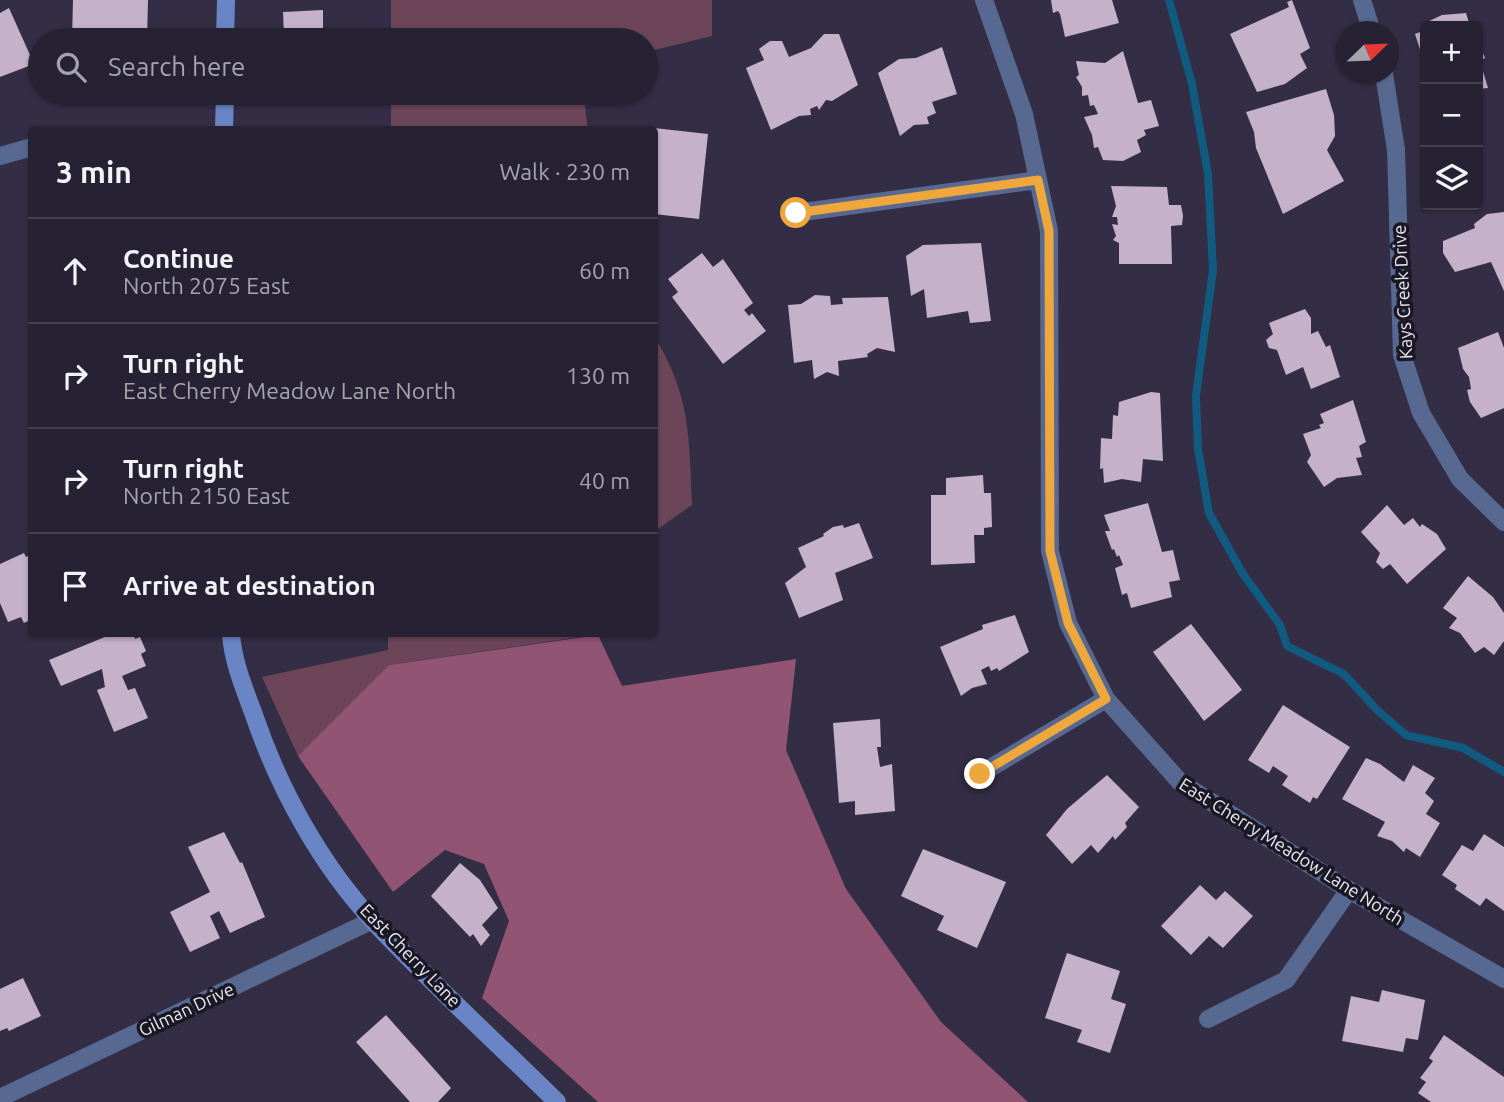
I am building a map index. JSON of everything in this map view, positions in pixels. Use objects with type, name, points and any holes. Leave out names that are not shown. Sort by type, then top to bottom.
[{"type":"street","points":[[225,28],[226,0]]},
{"type":"street","name":"East Cherry Meadow Lane North","points":[[984,0],[1024,114],[1049,231],[1050,551],[1068,623],[1106,699],[1180,782],[1349,890],[1504,979]]},
{"type":"street","points":[[1362,0],[1369,21]]},
{"type":"street","name":"Kays Creek Drive","points":[[1386,84],[1396,150],[1402,355],[1421,413],[1460,479],[1504,522]]},
{"type":"street","points":[[224,126],[225,105]]},
{"type":"street","points":[[0,156],[28,148]]},
{"type":"street","points":[[796,213],[1038,180]]},
{"type":"street","name":"East Cherry Lane","points":[[231,637],[233,654],[258,728],[283,786],[324,855],[373,920],[557,1102]]},
{"type":"street","points":[[980,774],[1106,699]]},
{"type":"street","points":[[1208,1019],[1286,980],[1349,890]]},
{"type":"street","name":"Gilman Drive","points":[[0,1097],[373,920]]},
{"type":"shaded area","points":[[391,0],[712,0],[712,36],[658,49],[658,28],[391,28]]},
{"type":"shaded area","points":[[391,105],[586,105],[588,126],[391,126]]},
{"type":"shaded area","points":[[658,343],[675,378],[686,418],[692,505],[658,529]]},
{"type":"shaded area","points":[[388,637],[579,637],[389,665],[298,756],[262,677],[388,650]]},
{"type":"shaded area","points":[[584,637],[599,637],[622,686],[796,659],[786,750],[846,889],[941,1022],[1028,1102],[598,1102],[482,998],[509,921],[484,864],[445,850],[393,892],[298,756],[389,665]]},
{"type":"building","points":[[73,0],[148,0],[147,28],[72,28]]},
{"type":"building","points":[[1051,0],[1112,0],[1119,23],[1065,37],[1060,14],[1058,11],[1053,13]]},
{"type":"building","points":[[1292,0],[1310,48],[1300,54],[1307,68],[1285,84],[1257,92],[1230,34],[1289,7],[1287,2]]},
{"type":"building","points":[[9,8],[28,51],[28,66],[0,77],[0,13]]},
{"type":"building","points":[[323,10],[323,28],[284,28],[283,12]]},
{"type":"building","points":[[1466,13],[1468,21],[1429,21],[1442,15]]},
{"type":"building","points":[[1420,32],[1420,50],[1415,34]]},
{"type":"building","points":[[824,34],[839,34],[858,85],[832,101],[826,100],[819,110],[817,106],[810,109],[811,115],[799,116],[771,130],[746,68],[764,60],[759,49],[770,41],[782,41],[789,57],[811,48]]},
{"type":"building","points":[[942,47],[957,94],[932,102],[936,113],[927,117],[929,124],[914,125],[900,136],[878,73],[899,59],[916,58]]},
{"type":"building","points":[[1123,51],[1138,103],[1151,100],[1159,126],[1144,130],[1146,135],[1137,140],[1141,152],[1123,161],[1103,160],[1098,147],[1094,148],[1084,117],[1098,114],[1094,105],[1090,106],[1088,95],[1082,96],[1082,87],[1076,77],[1079,75],[1076,61],[1105,63]]},
{"type":"building","points":[[1483,71],[1488,88],[1483,88]]},
{"type":"building","points":[[1326,89],[1334,115],[1335,136],[1327,150],[1344,181],[1283,214],[1256,148],[1254,132],[1246,112]]},
{"type":"building","points":[[658,128],[708,134],[699,219],[658,214]]},
{"type":"building","points":[[1111,186],[1167,187],[1169,205],[1181,205],[1183,216],[1182,225],[1171,226],[1172,264],[1119,264],[1119,243],[1113,240],[1116,236],[1112,224],[1118,225],[1117,217],[1112,217],[1116,206]]},
{"type":"building","points":[[1504,212],[1504,291],[1491,262],[1455,272],[1443,253],[1443,241],[1475,228],[1474,224],[1487,214]]},
{"type":"building","points":[[981,243],[991,321],[970,323],[968,311],[927,318],[924,289],[911,296],[906,256],[923,245]]},
{"type":"building","points":[[702,253],[713,267],[723,259],[753,303],[744,310],[749,316],[752,313],[766,331],[723,364],[672,297],[678,292],[668,279]]},
{"type":"building","points":[[815,295],[830,296],[831,305],[843,304],[842,298],[888,297],[895,352],[877,348],[867,354],[868,357],[838,361],[839,376],[827,372],[814,379],[812,360],[794,363],[788,305],[801,304]]},
{"type":"building","points":[[1305,309],[1311,318],[1311,334],[1318,331],[1326,347],[1330,345],[1340,377],[1311,389],[1303,367],[1286,375],[1277,350],[1269,348],[1266,340],[1273,334],[1269,323]]},
{"type":"building","points":[[1498,332],[1504,348],[1504,408],[1481,418],[1470,402],[1467,390],[1471,389],[1469,377],[1463,369],[1458,348]]},
{"type":"building","points":[[1151,392],[1160,393],[1163,461],[1143,459],[1141,482],[1122,479],[1104,483],[1103,468],[1100,469],[1101,438],[1112,439],[1113,415],[1118,416],[1119,402]]},
{"type":"building","points":[[1353,400],[1366,442],[1359,446],[1362,457],[1356,458],[1362,475],[1337,478],[1324,487],[1307,462],[1311,455],[1303,434],[1321,428],[1319,425],[1324,423],[1320,414]]},
{"type":"building","points":[[983,475],[984,493],[991,493],[992,527],[984,528],[984,535],[974,535],[975,563],[931,565],[931,495],[946,495],[946,478]]},
{"type":"building","points":[[1148,503],[1162,552],[1173,550],[1180,580],[1169,582],[1172,597],[1131,608],[1127,593],[1122,595],[1115,568],[1123,565],[1119,555],[1117,557],[1114,549],[1112,550],[1105,531],[1110,531],[1104,515]]},
{"type":"building","points":[[1387,505],[1404,525],[1413,518],[1420,527],[1422,524],[1437,534],[1446,549],[1407,584],[1390,564],[1383,569],[1376,562],[1380,553],[1361,532]]},
{"type":"building","points":[[859,523],[873,558],[835,573],[843,600],[799,618],[785,583],[806,567],[798,548],[824,536],[823,534],[833,527],[843,525],[844,528]]},
{"type":"building","points":[[24,553],[28,556],[28,621],[24,623],[21,617],[8,622],[0,603],[0,564]]},
{"type":"building","points":[[1468,576],[1493,597],[1504,613],[1504,641],[1494,655],[1484,647],[1475,653],[1460,633],[1449,628],[1457,618],[1443,608]]},
{"type":"building","points":[[1015,615],[1029,652],[999,671],[997,668],[991,671],[989,666],[981,670],[987,684],[972,688],[961,696],[940,647],[983,629],[982,625]]},
{"type":"building","points":[[1191,624],[1242,690],[1204,721],[1153,652]]},
{"type":"building","points":[[105,637],[140,637],[146,651],[141,654],[146,666],[122,676],[128,690],[135,688],[148,718],[114,732],[97,690],[105,687],[102,669],[61,686],[49,660]]},
{"type":"building","points":[[1283,705],[1350,747],[1317,799],[1313,797],[1310,803],[1282,785],[1288,776],[1273,766],[1269,773],[1248,760]]},
{"type":"building","points":[[880,719],[881,747],[877,747],[880,767],[892,764],[895,811],[855,815],[855,801],[839,803],[833,723]]},
{"type":"building","points":[[1366,758],[1380,764],[1404,782],[1413,765],[1435,778],[1425,793],[1434,801],[1426,814],[1440,823],[1420,857],[1406,848],[1404,852],[1392,841],[1377,836],[1385,822],[1342,799]]},
{"type":"building","points":[[1107,775],[1139,807],[1115,840],[1113,836],[1098,853],[1091,845],[1072,864],[1046,835],[1067,809]]},
{"type":"building","points":[[224,832],[240,863],[242,862],[265,917],[230,933],[219,911],[210,916],[220,938],[190,952],[170,912],[210,892],[188,847]]},
{"type":"building","points":[[1484,834],[1504,847],[1504,911],[1486,898],[1480,906],[1455,889],[1457,885],[1442,875],[1462,845],[1473,851]]},
{"type":"building","points":[[923,849],[1006,882],[977,948],[937,930],[944,916],[901,896]]},
{"type":"building","points":[[460,863],[480,880],[498,908],[482,925],[490,935],[481,946],[473,934],[470,937],[431,896]]},
{"type":"building","points":[[1200,885],[1216,900],[1225,891],[1253,916],[1223,948],[1209,936],[1191,955],[1161,926]]},
{"type":"building","points":[[1067,953],[1120,971],[1111,999],[1126,1004],[1110,1053],[1077,1042],[1082,1030],[1045,1018]]},
{"type":"building","points":[[23,978],[41,1016],[9,1031],[7,1028],[0,1031],[0,989]]},
{"type":"building","points":[[1382,990],[1425,1000],[1418,1040],[1406,1038],[1403,1052],[1342,1041],[1351,996],[1379,1002]]},
{"type":"building","points":[[386,1015],[451,1088],[438,1102],[410,1102],[356,1042]]},
{"type":"building","points":[[1444,1035],[1504,1077],[1504,1102],[1431,1102],[1418,1093],[1426,1082],[1420,1078],[1433,1061],[1429,1058]]},
{"type":"waterway","points":[[1169,0],[1192,84],[1208,174],[1213,270],[1196,396],[1198,449],[1209,513],[1243,574],[1280,625],[1287,646],[1344,674],[1377,710],[1406,735],[1463,748],[1504,772]]},
{"type":"route","points":[[796,213],[1038,180],[1049,231],[1050,551],[1068,623],[1106,699],[980,774]]}]
